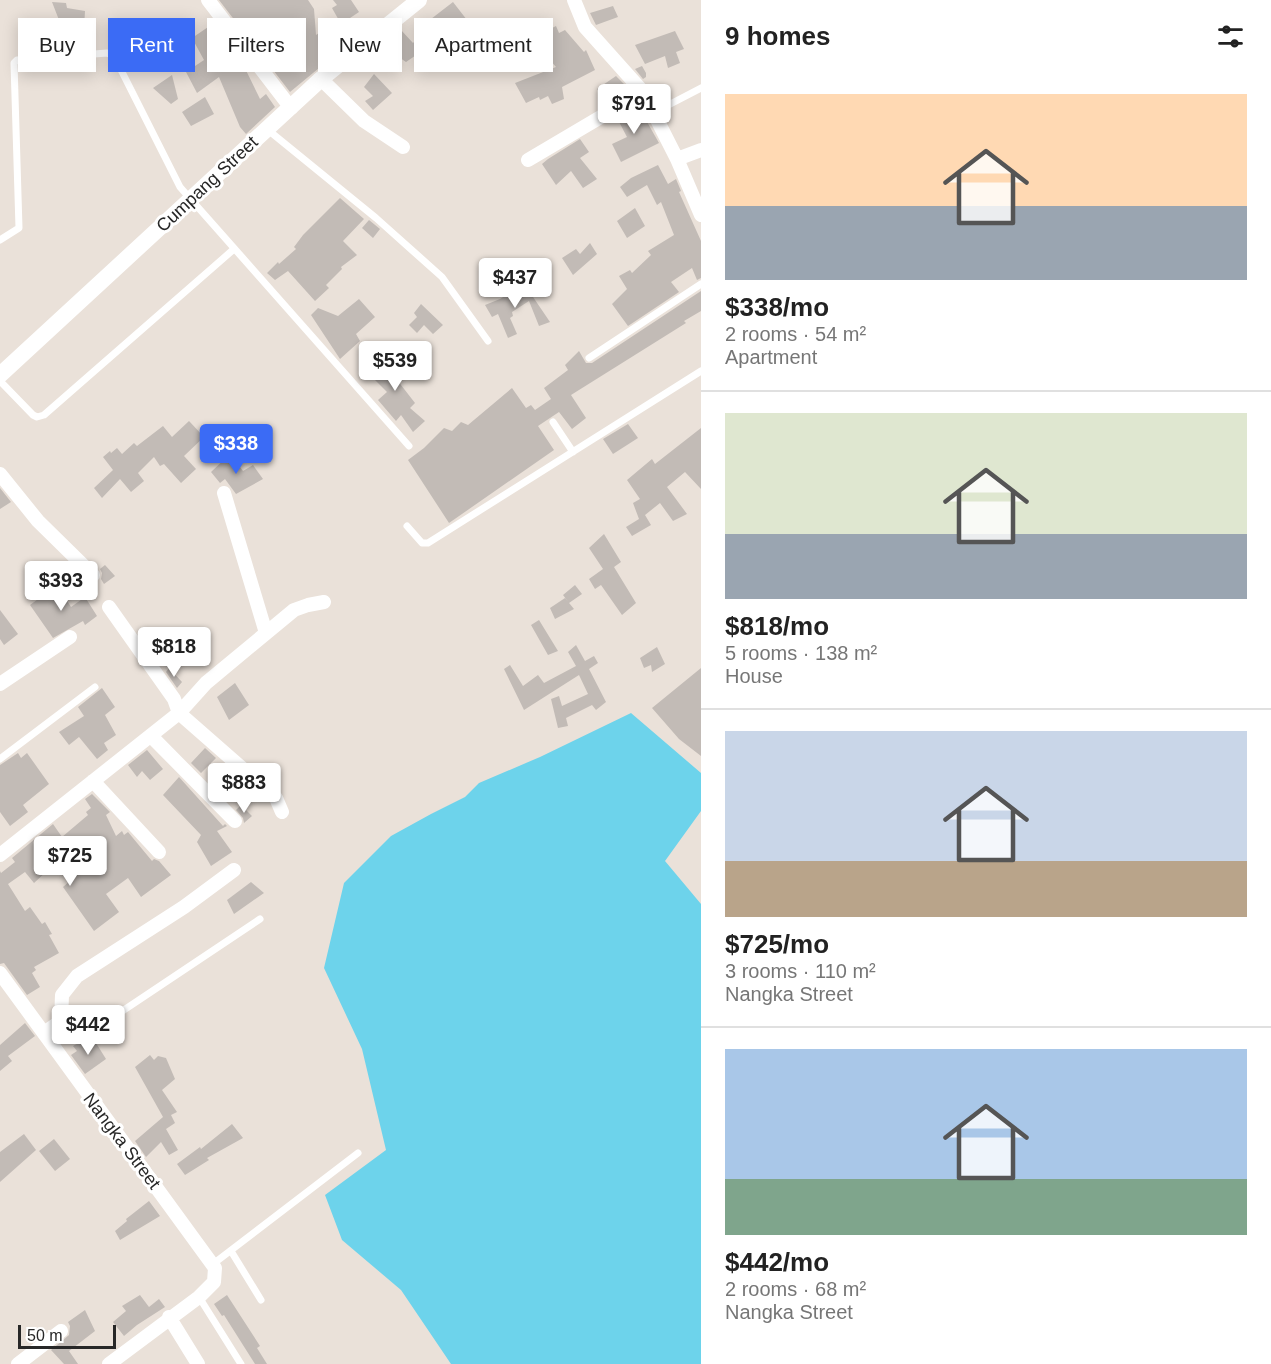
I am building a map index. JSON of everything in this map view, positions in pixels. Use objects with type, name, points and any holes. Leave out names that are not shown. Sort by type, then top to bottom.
[{"type":"street","points":[[208,0],[291,108]]},
{"type":"street","name":"Cumpang Street","points":[[0,375],[266,128],[321,79],[419,0]]},
{"type":"street","points":[[574,0],[585,27],[643,92],[676,159],[695,184],[701,215]]},
{"type":"street","points":[[321,79],[364,121],[403,147]]},
{"type":"street","points":[[528,160],[643,92]]},
{"type":"street","points":[[676,159],[701,150]]},
{"type":"street","points":[[0,474],[39,521],[93,575]]},
{"type":"street","points":[[224,493],[266,633]]},
{"type":"street","points":[[0,855],[151,736],[178,713],[206,683],[294,610],[324,602]]},
{"type":"street","points":[[109,607],[174,699],[178,713],[276,798],[282,812]]},
{"type":"street","points":[[0,684],[70,637]]},
{"type":"street","points":[[151,736],[235,821]]},
{"type":"street","points":[[93,781],[159,852]]},
{"type":"street","points":[[44,1033],[61,1021],[62,995],[77,976],[184,907],[234,870]]},
{"type":"street","name":"Nangka Street","points":[[0,973],[213,1264]]},
{"type":"street","points":[[109,1364],[169,1317],[199,1297],[214,1282],[216,1272],[213,1264]]},
{"type":"street","points":[[169,1317],[198,1364]]},
{"type":"street","points":[[18,1364],[61,1331]]},
{"type":"lane","points":[[0,240],[19,228],[12,65],[17,60],[107,53],[114,56],[180,187],[409,446]]},
{"type":"lane","points":[[653,113],[701,88]]},
{"type":"lane","points":[[266,128],[376,218],[442,277],[488,341]]},
{"type":"lane","points":[[0,381],[33,415],[37,417],[44,415],[234,249]]},
{"type":"lane","points":[[589,358],[701,284]]},
{"type":"lane","points":[[407,526],[422,543],[428,543],[701,371]]},
{"type":"lane","points":[[553,422],[573,452]]},
{"type":"lane","points":[[0,759],[95,687]]},
{"type":"lane","points":[[61,1021],[87,1030],[94,1030],[260,919]]},
{"type":"lane","points":[[213,1264],[358,1153]]},
{"type":"lane","points":[[231,1251],[261,1300]]},
{"type":"lane","points":[[199,1297],[241,1364]]},
{"type":"water","points":[[631,713],[701,773],[701,811],[665,861],[701,904],[701,1364],[451,1364],[401,1290],[342,1240],[325,1195],[386,1150],[362,1049],[324,968],[344,883],[391,836],[465,797],[479,783],[540,757]]},
{"type":"building","points":[[219,0],[308,0],[314,9],[316,35],[318,34],[318,69],[290,92],[275,72],[306,72],[306,18],[233,18]]},
{"type":"building","points":[[333,0],[351,0],[359,12],[350,18],[338,18],[332,8],[337,5]]},
{"type":"building","points":[[52,2],[66,3],[67,8],[85,11],[85,18],[58,18]]},
{"type":"building","points":[[453,2],[465,18],[432,18]]},
{"type":"building","points":[[613,6],[618,17],[596,25],[590,13]]},
{"type":"building","points":[[556,26],[559,33],[565,30],[584,52],[586,50],[595,70],[562,87],[564,99],[552,104],[548,96],[526,103],[515,83],[543,72],[553,72],[553,68],[556,67],[553,64],[553,28]]},
{"type":"building","points":[[207,28],[207,72],[247,72],[260,99],[266,94],[275,107],[246,134],[240,127],[219,77],[197,93],[186,72],[195,72],[195,66],[204,60],[195,44],[195,36]]},
{"type":"building","points":[[402,31],[413,43],[414,57],[406,62],[402,59]]},
{"type":"building","points":[[675,31],[684,49],[676,52],[680,63],[668,68],[665,56],[645,64],[635,45]]},
{"type":"building","points":[[642,66],[646,73],[643,79],[635,69]]},
{"type":"building","points":[[374,74],[392,93],[373,110],[365,101],[373,96],[364,87]]},
{"type":"building","points":[[172,75],[178,99],[171,104],[153,88]]},
{"type":"building","points":[[616,76],[626,86],[622,88],[624,93],[605,104],[597,89]]},
{"type":"building","points":[[205,97],[214,114],[191,126],[182,112]]},
{"type":"building","points":[[638,106],[659,143],[621,162],[612,144],[627,137],[617,118]]},
{"type":"building","points":[[580,139],[589,152],[580,158],[597,179],[583,188],[571,171],[556,185],[542,164]]},
{"type":"building","points":[[658,165],[668,184],[676,179],[681,191],[679,192],[701,241],[701,278],[697,280],[692,268],[671,282],[679,292],[628,326],[612,304],[627,289],[619,276],[630,270],[632,273],[651,255],[648,251],[674,235],[661,202],[657,205],[647,185],[627,197],[620,187],[631,178]]},
{"type":"building","points":[[340,198],[364,219],[343,241],[357,255],[341,267],[342,269],[326,285],[329,288],[315,301],[288,271],[275,280],[267,273],[296,249],[294,247],[303,235]]},
{"type":"building","points":[[635,208],[645,226],[627,238],[617,221]]},
{"type":"building","points":[[369,220],[380,229],[373,238],[362,228]]},
{"type":"building","points":[[590,243],[597,254],[573,275],[562,258],[576,249],[580,254]]},
{"type":"building","points":[[521,286],[528,296],[531,294],[550,322],[539,326],[529,301],[512,312],[513,316],[510,318],[517,334],[508,338],[498,314],[492,317],[485,305]]},
{"type":"building","points":[[701,291],[701,311],[684,321],[686,323],[571,395],[586,418],[572,429],[559,412],[538,426],[554,450],[449,523],[408,460],[444,428],[452,431],[461,422],[468,425],[512,388],[526,408],[531,405],[535,410],[551,399],[544,388],[568,370],[565,365],[579,351],[586,363],[592,363]]},
{"type":"building","points":[[359,299],[375,317],[356,334],[360,341],[340,359],[311,315],[318,308],[338,316]]},
{"type":"building","points":[[421,304],[443,325],[433,334],[424,325],[417,333],[409,325],[417,317],[414,313]]},
{"type":"building","points":[[388,353],[402,368],[394,376],[415,403],[410,408],[425,421],[413,432],[401,415],[396,421],[378,400],[387,392],[367,372]]},
{"type":"building","points":[[189,421],[204,437],[184,456],[196,469],[181,483],[164,464],[160,466],[154,457],[138,473],[144,481],[131,492],[120,479],[102,498],[94,488],[113,470],[103,457],[110,451],[111,453],[117,448],[122,454],[134,443],[137,446],[163,426],[172,437]]},
{"type":"building","points":[[628,424],[638,438],[613,454],[603,439]]},
{"type":"building","points":[[701,428],[701,489],[685,472],[667,487],[687,514],[673,521],[660,503],[645,515],[651,525],[632,536],[626,527],[639,519],[633,503],[640,499],[627,480],[652,459],[655,464]]},
{"type":"building","points":[[238,430],[249,441],[236,450],[227,440]]},
{"type":"building","points":[[230,454],[243,471],[253,465],[263,479],[236,494],[225,479],[220,483],[211,472]]},
{"type":"building","points":[[0,488],[11,502],[0,509]]},
{"type":"building","points":[[604,534],[621,562],[614,567],[636,603],[622,615],[601,585],[595,589],[589,579],[603,569],[589,548]]},
{"type":"building","points":[[105,565],[115,576],[104,584],[100,569]]},
{"type":"building","points":[[57,585],[71,607],[85,597],[97,616],[85,625],[83,621],[53,638],[30,605]]},
{"type":"building","points":[[575,585],[582,594],[569,603],[563,595]]},
{"type":"building","points":[[565,598],[574,609],[555,619],[550,608]]},
{"type":"building","points":[[0,610],[18,634],[4,645],[0,639]]},
{"type":"building","points":[[539,620],[558,651],[548,655],[531,625]]},
{"type":"building","points":[[576,645],[585,661],[594,656],[598,663],[589,669],[606,702],[596,710],[592,705],[566,718],[568,726],[558,728],[551,699],[559,696],[562,706],[588,694],[579,675],[524,710],[504,669],[510,665],[523,686],[538,675],[544,683],[576,666],[568,652]]},
{"type":"building","points":[[657,647],[665,664],[652,672],[651,665],[644,668],[640,658]]},
{"type":"building","points":[[169,668],[182,682],[177,688],[166,672]]},
{"type":"building","points":[[701,668],[701,756],[679,739],[652,708]]},
{"type":"building","points":[[235,683],[249,705],[229,720],[217,697]]},
{"type":"building","points":[[102,688],[115,707],[105,715],[116,735],[104,743],[108,750],[97,759],[79,737],[69,745],[59,732],[84,716],[78,707]]},
{"type":"building","points":[[205,748],[216,758],[201,773],[191,763]]},
{"type":"building","points":[[147,750],[163,769],[150,780],[142,771],[137,777],[128,765]]},
{"type":"building","points":[[18,753],[21,758],[27,753],[49,784],[23,805],[28,812],[10,826],[0,812],[0,765]]},
{"type":"building","points":[[179,777],[223,826],[225,824],[227,826],[217,831],[232,852],[211,866],[197,842],[201,835],[163,795]]},
{"type":"building","points":[[92,794],[110,812],[106,815],[116,836],[122,831],[124,835],[128,832],[152,861],[154,859],[159,861],[171,875],[141,897],[128,878],[106,894],[119,912],[94,931],[63,887],[94,860],[78,839],[44,867],[47,871],[34,883],[25,872],[8,884],[25,911],[30,907],[42,924],[45,922],[59,953],[34,967],[36,970],[32,973],[40,987],[27,995],[4,963],[0,964],[0,871],[1,873],[15,862],[12,858],[53,824],[62,837],[88,815],[86,812],[91,808],[85,799]]},
{"type":"building","points":[[241,805],[252,816],[244,823],[236,810]]},
{"type":"building","points":[[251,882],[264,893],[234,914],[227,900]]},
{"type":"building","points":[[25,1023],[35,1036],[8,1056],[12,1061],[0,1071],[0,1045]]},
{"type":"building","points":[[84,1040],[89,1048],[96,1043],[106,1059],[85,1074],[71,1055],[77,1051],[73,1046]]},
{"type":"building","points":[[150,1055],[154,1060],[158,1056],[166,1058],[175,1079],[162,1090],[177,1112],[171,1115],[175,1123],[166,1129],[178,1150],[169,1155],[161,1142],[146,1157],[135,1141],[163,1117],[135,1067]]},
{"type":"building","points":[[232,1124],[243,1138],[207,1158],[209,1160],[185,1175],[177,1164],[200,1147],[201,1149]]},
{"type":"building","points":[[24,1134],[36,1150],[0,1182],[0,1152]]},
{"type":"building","points":[[54,1139],[70,1159],[55,1171],[39,1151]]},
{"type":"building","points":[[149,1201],[160,1216],[120,1240],[115,1231]]},
{"type":"building","points":[[140,1295],[149,1307],[159,1299],[165,1307],[124,1336],[113,1322],[126,1311],[122,1306]]},
{"type":"building","points":[[227,1295],[260,1346],[257,1348],[267,1364],[255,1364],[224,1315],[222,1316],[214,1304]]},
{"type":"building","points":[[85,1310],[95,1331],[69,1351],[78,1364],[64,1364],[51,1350],[69,1335],[68,1322]]}]
